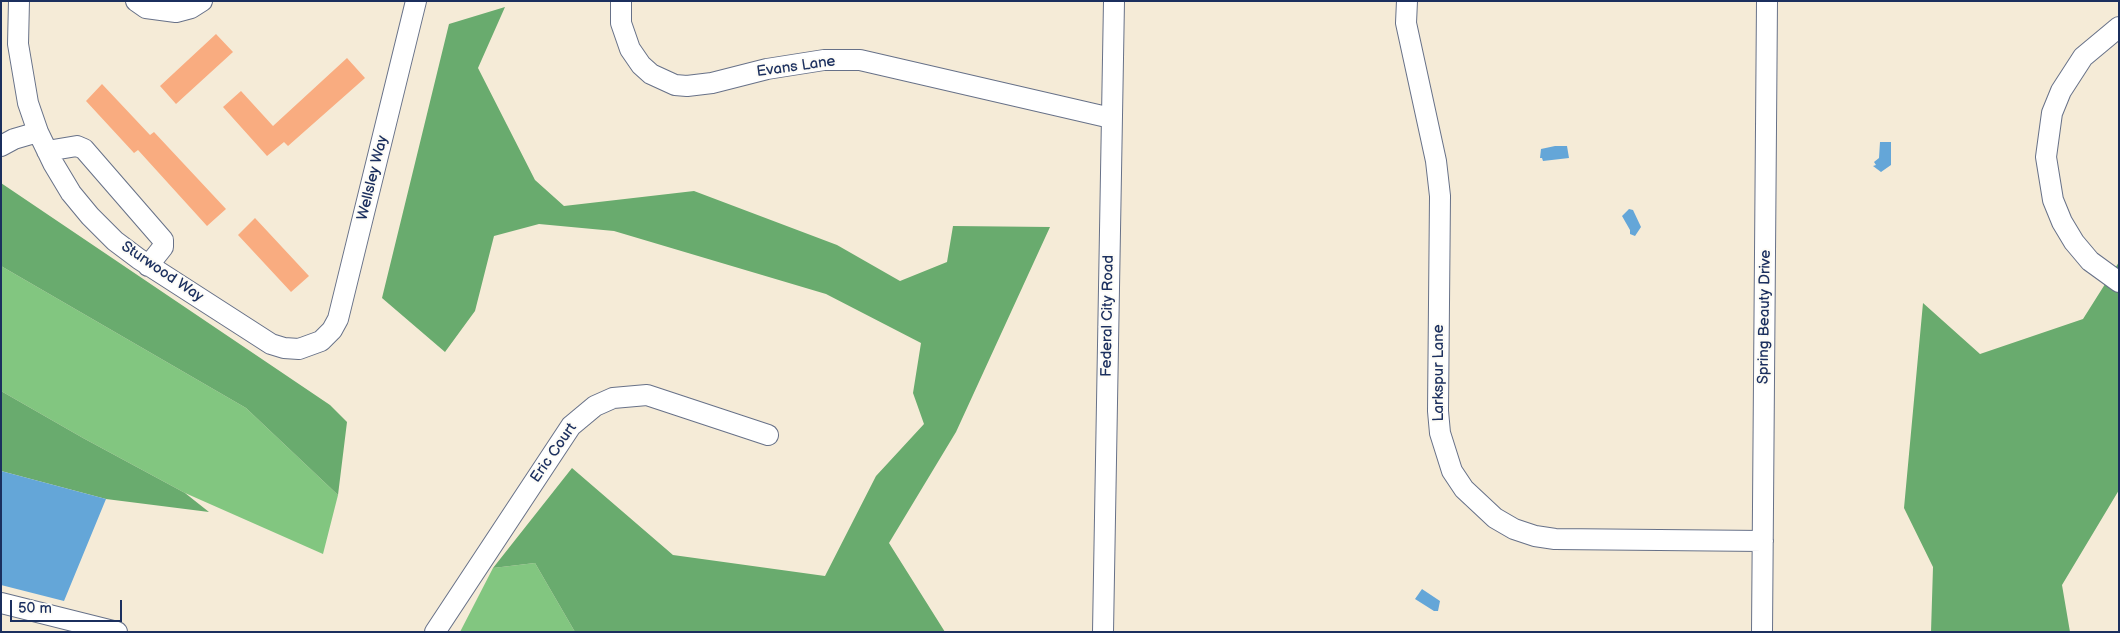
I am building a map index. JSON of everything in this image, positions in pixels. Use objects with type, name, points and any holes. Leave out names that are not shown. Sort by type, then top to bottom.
[{"type":"street","name":"Sturwood Way","points":[[19,1],[18,44],[22,74],[38,132],[72,193],[90,216],[115,241],[148,266],[271,344],[292,349],[313,345]]},
{"type":"street","points":[[136,1],[146,8],[176,12],[191,8],[202,1]]},
{"type":"street","name":"Wellsley Way","points":[[313,345],[332,330],[338,319],[416,1]]},
{"type":"street","name":"Evans Lane","points":[[621,1],[621,23],[630,48],[651,74],[675,84],[687,86],[712,83],[767,69],[824,60],[860,60],[1111,118]]},
{"type":"street","name":"Federal City Road","points":[[1104,632],[1114,1]]},
{"type":"street","name":"Larkspur Lane","points":[[1407,1],[1406,23],[1436,161],[1440,196],[1438,411],[1440,433],[1452,471],[1464,489],[1495,518],[1514,529],[1536,536],[1555,539],[1763,541]]},
{"type":"street","name":"Spring Beauty Drive","points":[[1762,632],[1767,1]]},
{"type":"street","points":[[2119,27],[2084,57],[2061,91],[2052,113],[2046,157],[2053,200],[2062,222],[2074,242],[2090,261],[2119,282]]},
{"type":"street","points":[[1,146],[14,139],[38,132]]},
{"type":"street","points":[[47,151],[77,146],[84,149],[162,240],[163,247],[148,266]]},
{"type":"street","name":"Eric Court","points":[[435,632],[571,426],[595,406],[613,398],[647,395],[768,435]]},
{"type":"street","points":[[1,603],[117,632]]},
{"type":"green space","points":[[505,7],[478,68],[535,180],[564,206],[694,191],[837,245],[900,281],[947,262],[953,226],[1050,227],[956,432],[889,543],[945,632],[575,632],[535,563],[493,568],[572,468],[673,555],[825,576],[876,476],[924,424],[913,393],[921,343],[826,294],[614,231],[539,224],[494,236],[475,311],[445,352],[382,298],[449,24]]},
{"type":"green space","points":[[1,183],[330,405],[347,422],[338,495],[246,408],[1,266]]},
{"type":"green space","points":[[2119,262],[2119,490],[2062,585],[2070,632],[1931,632],[1933,567],[1904,508],[1923,303],[1980,354],[2083,319]]},
{"type":"green space","points":[[1,266],[246,408],[338,495],[323,554],[185,493],[1,391]]},
{"type":"green space","points":[[1,391],[185,493],[209,512],[106,499],[1,471]]},
{"type":"green space","points":[[535,563],[575,632],[460,632],[493,568]]},
{"type":"water","points":[[1880,142],[1891,142],[1891,165],[1881,172],[1873,166],[1876,165],[1874,162],[1879,158]]},
{"type":"water","points":[[1567,146],[1569,158],[1543,161],[1540,158],[1541,149]]},
{"type":"water","points":[[1629,209],[1633,210],[1641,227],[1635,236],[1630,234],[1630,230],[1622,216]]},
{"type":"water","points":[[1,471],[106,499],[64,601],[1,585]]},
{"type":"water","points":[[1422,589],[1440,601],[1438,611],[1434,611],[1415,599]]},
{"type":"building","points":[[216,34],[233,52],[176,104],[160,86]]},
{"type":"building","points":[[347,58],[365,78],[288,146],[284,142],[267,156],[223,107],[241,91],[273,126]]},
{"type":"building","points":[[102,84],[150,135],[154,132],[226,209],[207,226],[138,150],[134,153],[86,101]]},
{"type":"building","points":[[255,218],[309,276],[291,292],[238,235]]}]
